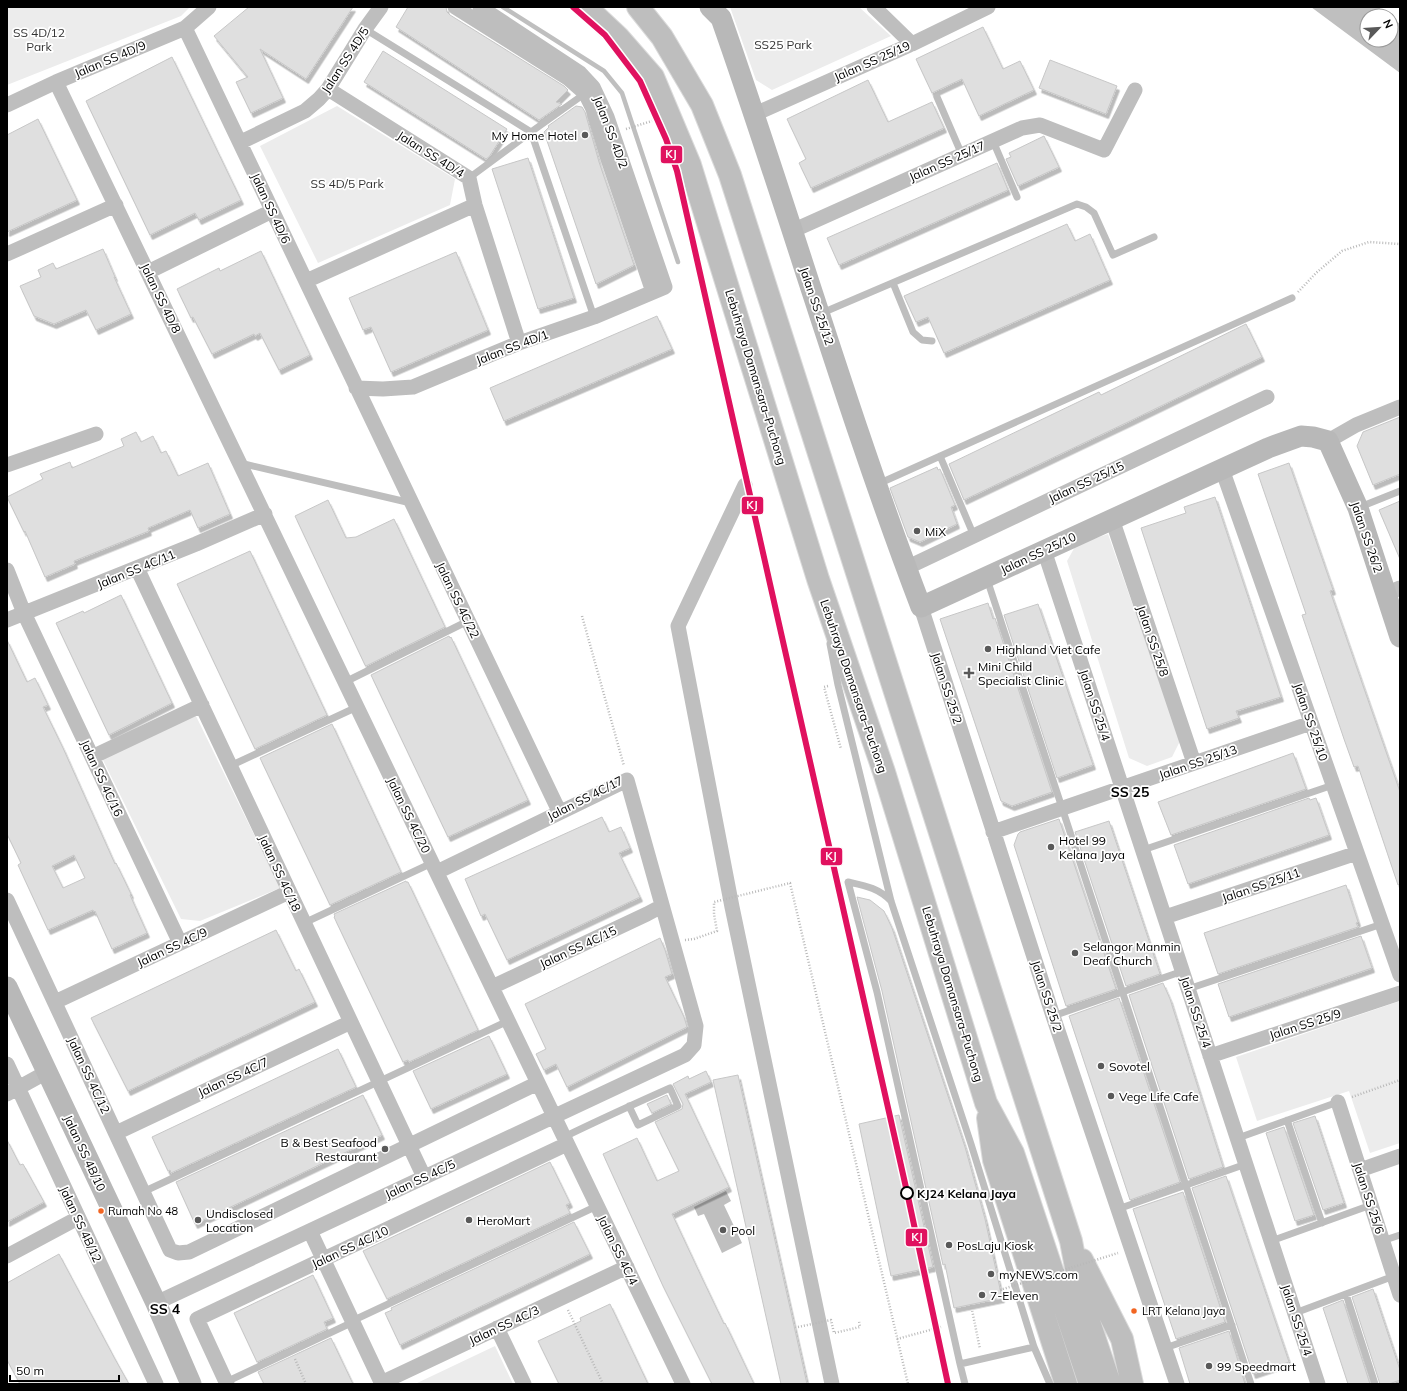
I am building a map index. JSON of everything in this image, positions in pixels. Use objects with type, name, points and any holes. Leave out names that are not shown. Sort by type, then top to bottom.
[{"type":"highway","name":"Lebuhraya Damansara–Puchong","points":[[586,7],[618,36],[653,77],[690,165],[818,579],[884,772],[986,1103],[1013,1153],[1090,1384]]},
{"type":"highway","points":[[638,7],[662,37],[702,105],[730,175],[1071,1241],[1083,1304],[1110,1384]]},
{"type":"highway","points":[[986,1103],[994,1160],[1066,1384]]},
{"type":"highway","points":[[1071,1241],[1122,1339],[1132,1384]]},
{"type":"street","name":"Jalan SS 4D/9","points":[[7,104],[185,28],[209,7]]},
{"type":"street","name":"Jalan SS 4D/5","points":[[240,142],[305,111],[319,99],[328,89],[365,29],[381,7]]},
{"type":"street","points":[[455,7],[589,90]]},
{"type":"street","name":"Jalan SS 4D/2","points":[[480,7],[580,73],[589,90],[608,117],[659,290]]},
{"type":"street","name":"Jalan SS 25/12","points":[[710,7],[722,18],[877,485],[920,607]]},
{"type":"street","points":[[874,7],[912,44]]},
{"type":"street","name":"Jalan SS 25/19","points":[[755,114],[912,44],[988,7]]},
{"type":"street","name":"Jalan SS 4D/6","points":[[185,28],[356,388]]},
{"type":"street","name":"Jalan SS 4D/8","points":[[56,82],[265,514]]},
{"type":"street","name":"Jalan SS 4D/4","points":[[328,89],[469,178],[475,205],[519,343]]},
{"type":"street","name":"Jalan SS 25/17","points":[[792,231],[1022,128],[1040,125],[1104,150],[1135,90]]},
{"type":"street","points":[[7,254],[116,205]]},
{"type":"street","points":[[306,281],[475,205]]},
{"type":"street","points":[[148,272],[272,211]]},
{"type":"street","name":"Jalan SS 4D/1","points":[[356,388],[383,389],[413,387],[519,343],[594,317],[659,290]]},
{"type":"street","name":"Jalan SS 4C/22","points":[[356,388],[560,812]]},
{"type":"street","name":"Jalan SS 25/15","points":[[906,568],[1267,397]]},
{"type":"street","points":[[1328,441],[1356,425],[1400,407]]},
{"type":"street","points":[[7,465],[96,434]]},
{"type":"street","name":"Jalan SS 25/10","points":[[920,607],[1268,448],[1301,436],[1313,437],[1328,441]]},
{"type":"street","name":"Jalan SS 26/2","points":[[1328,441],[1393,591],[1400,637]]},
{"type":"street","name":"Jalan SS 25/10","points":[[1222,469],[1400,975]]},
{"type":"street","name":"Jalan SS 4C/11","points":[[7,620],[196,544],[265,514]]},
{"type":"street","name":"Jalan SS 4C/20","points":[[265,514],[554,1116]]},
{"type":"street","name":"Jalan SS 25/8","points":[[1112,519],[1194,763]]},
{"type":"street","name":"Jalan SS 25/4","points":[[1044,550],[1238,1138],[1295,1313],[1316,1383]]},
{"type":"street","name":"Jalan SS 4C/18","points":[[137,568],[424,1177]]},
{"type":"street","name":"Jalan SS 4C/16","points":[[7,570],[24,613],[180,943]]},
{"type":"street","name":"Jalan SS 25/2","points":[[920,607],[1053,1016],[1177,1384]]},
{"type":"street","points":[[92,757],[202,705]]},
{"type":"street","name":"Jalan SS 25/13","points":[[994,832],[1311,722]]},
{"type":"street","points":[[627,780],[672,941]]},
{"type":"street","name":"Jalan SS 4C/17","points":[[434,868],[560,812],[627,780]]},
{"type":"street","name":"Jalan SS 25/11","points":[[1165,917],[1357,853]]},
{"type":"street","points":[[647,914],[656,884]]},
{"type":"street","name":"Jalan SS 4C/9","points":[[55,1002],[289,892]]},
{"type":"street","name":"Jalan SS 4C/12","points":[[7,900],[170,1250],[178,1253],[189,1252],[408,1145]]},
{"type":"street","name":"Jalan SS 4C/15","points":[[492,988],[662,906]]},
{"type":"street","name":"Jalan SS 4C/5","points":[[156,1303],[685,1055],[694,1045],[696,1026],[672,941]]},
{"type":"street","name":"Jalan SS 4B/10","points":[[7,987],[156,1303],[191,1384]]},
{"type":"street","name":"Jalan SS 25/9","points":[[1210,1056],[1400,993]]},
{"type":"street","name":"Jalan SS 4C/7","points":[[116,1133],[351,1022]]},
{"type":"street","name":"Jalan SS 4B/12","points":[[7,1064],[12,1091],[78,1218],[156,1384]]},
{"type":"street","points":[[12,1091],[47,1072]]},
{"type":"street","points":[[408,1145],[538,1083]]},
{"type":"street","name":"Jalan SS 25/6","points":[[1338,1102],[1400,1295]]},
{"type":"street","name":"Jalan SS 4C/4","points":[[554,1116],[683,1384]]},
{"type":"street","name":"Jalan SS 4C/10","points":[[227,1383],[197,1319],[566,1141]]},
{"type":"street","points":[[1360,1170],[1400,1156]]},
{"type":"street","points":[[7,1256],[78,1218]]},
{"type":"street","points":[[310,1231],[381,1383]]},
{"type":"street","name":"Jalan SS 4C/3","points":[[381,1383],[626,1267]]},
{"type":"street","points":[[497,1328],[524,1384]]},
{"type":"lane","points":[[365,29],[531,132],[594,317]]},
{"type":"lane","points":[[469,178],[589,90]]},
{"type":"lane","points":[[937,97],[962,155]]},
{"type":"lane","points":[[993,141],[1017,197]]},
{"type":"lane","points":[[820,314],[1077,204],[1086,207],[1094,213],[1113,255],[1154,237]]},
{"type":"lane","points":[[893,283],[913,332],[922,340],[932,341]]},
{"type":"lane","points":[[877,485],[1292,298]]},
{"type":"lane","points":[[940,456],[974,536]]},
{"type":"lane","points":[[240,463],[412,503]]},
{"type":"lane","points":[[1358,508],[1400,491]]},
{"type":"lane","points":[[986,577],[1251,1384]]},
{"type":"lane","points":[[818,579],[838,685],[891,901],[971,1144],[1034,1347],[1050,1384]]},
{"type":"lane","points":[[345,682],[468,621]]},
{"type":"lane","points":[[230,766],[357,707]]},
{"type":"lane","points":[[1143,850],[1333,785]]},
{"type":"lane","points":[[304,923],[434,868]]},
{"type":"lane","points":[[891,901],[882,892],[868,886],[848,882],[877,992],[965,1384]]},
{"type":"lane","points":[[1188,989],[1382,924]]},
{"type":"lane","points":[[1053,1016],[1183,971]]},
{"type":"lane","points":[[143,1192],[508,1020]]},
{"type":"lane","name":"Jalan SS 4C/10","points":[[566,1141],[629,1106],[670,1088],[678,1106],[638,1125],[629,1106]]},
{"type":"lane","points":[[1238,1138],[1338,1102]]},
{"type":"lane","points":[[1287,1120],[1322,1223]]},
{"type":"lane","points":[[1118,1209],[1246,1164]]},
{"type":"lane","points":[[1271,1241],[1371,1205]]},
{"type":"lane","points":[[227,1383],[597,1206]]},
{"type":"lane","points":[[1382,1240],[1400,1235]]},
{"type":"lane","points":[[1295,1313],[1394,1276]]},
{"type":"lane","points":[[1346,1294],[1375,1384]]},
{"type":"lane","points":[[1165,1348],[1232,1325]]},
{"type":"lane","points":[[960,1364],[1034,1347]]},
{"type":"path","points":[[625,129],[646,123]]},
{"type":"path","points":[[1292,298],[1316,273],[1342,251],[1369,242],[1400,244]]},
{"type":"path","name":"Jalan SS 4C/17","points":[[582,616],[627,780]]},
{"type":"path","points":[[672,941],[694,939],[717,931],[714,914],[714,902],[790,883],[908,1384]]},
{"type":"path","points":[[1338,1102],[1400,1080]]},
{"type":"path","points":[[1000,1290],[1118,1253]]},
{"type":"path","points":[[562,1297],[603,1384]]},
{"type":"path","points":[[971,1305],[980,1351]]},
{"type":"path","points":[[798,1327],[831,1320],[834,1333],[860,1327],[859,1321]]},
{"type":"path","points":[[897,1339],[952,1324]]},
{"type":"path","points":[[975,1352],[987,1350]]},
{"type":"path","points":[[291,1352],[306,1384]]},
{"type":"green space","name":"SS 4D/12 Park","points":[[7,7],[190,7],[181,16],[7,85]]},
{"type":"green space","name":"SS25 Park","points":[[730,7],[859,7],[891,36],[772,90],[756,80]]},
{"type":"green space","name":"SS 4D/5 Park","points":[[337,106],[455,179],[450,205],[318,263],[260,146]]},
{"type":"green space","points":[[1108,534],[1180,741],[1172,757],[1147,766],[1129,758],[1067,561],[1076,545]]},
{"type":"green space","points":[[195,714],[280,888],[200,921],[181,919],[102,758]]},
{"type":"green space","points":[[1400,1001],[1400,1143],[1370,1153],[1349,1091],[1257,1121],[1236,1057]]},
{"type":"green space","points":[[495,1346],[513,1384],[415,1384]]},
{"type":"shaded area","points":[[1311,7],[1378,7],[1379,8],[1359,8],[1359,43]]},
{"type":"shaded area","points":[[1399,23],[1400,24],[1400,73],[1366,48],[1399,48]]},
{"type":"shaded area","name":"Pool","points":[[726,1191],[731,1201],[724,1205],[742,1243],[722,1253],[704,1214],[698,1216],[694,1207]]},
{"type":"building","points":[[249,7],[353,7],[306,79],[260,49],[283,98],[251,113],[236,82],[248,77],[214,36]]},
{"type":"building","points":[[408,7],[446,7],[447,12],[450,15],[564,86],[568,90],[556,102],[562,104],[539,120],[396,27]]},
{"type":"building","points":[[983,27],[1003,69],[1020,61],[1034,90],[979,116],[962,79],[932,93],[916,59]]},
{"type":"building","points":[[383,51],[507,129],[489,157],[486,159],[364,82]]},
{"type":"building","points":[[172,57],[241,200],[199,220],[195,213],[150,235],[86,101]]},
{"type":"building","points":[[1050,60],[1117,86],[1106,114],[1039,88]]},
{"type":"building","points":[[868,80],[888,122],[932,102],[944,128],[811,188],[799,163],[806,159],[787,119]]},
{"type":"building","points":[[576,106],[582,107],[585,112],[599,162],[634,265],[596,284],[544,132],[549,127],[548,126]]},
{"type":"building","points":[[38,119],[77,200],[7,232],[7,135]]},
{"type":"building","points":[[1044,136],[1059,167],[1018,186],[1006,159],[1011,157],[1009,153]]},
{"type":"building","points":[[528,158],[574,298],[538,309],[492,169]]},
{"type":"building","points":[[997,163],[1008,190],[839,265],[827,238]]},
{"type":"building","points":[[1067,224],[1075,241],[1090,234],[1110,280],[944,353],[928,317],[916,322],[904,296]]},
{"type":"building","points":[[103,249],[131,314],[96,330],[86,310],[54,324],[34,316],[20,286],[41,277],[38,270],[53,263],[56,269]]},
{"type":"building","points":[[261,251],[310,355],[279,370],[260,333],[255,336],[254,334],[212,354],[193,317],[191,318],[177,289],[219,268],[220,271]]},
{"type":"building","points":[[456,252],[488,330],[391,372],[371,327],[363,330],[349,298]]},
{"type":"building","points":[[657,316],[672,349],[504,421],[490,388]]},
{"type":"building","points":[[1246,324],[1262,357],[964,500],[949,464],[1099,392],[1101,395]]},
{"type":"building","points":[[1400,417],[1400,474],[1373,485],[1357,446],[1363,432]]},
{"type":"building","points":[[136,432],[141,442],[153,436],[161,453],[166,451],[178,476],[208,463],[230,514],[198,528],[190,510],[148,528],[149,531],[74,561],[75,564],[45,577],[25,531],[24,532],[7,497],[43,479],[40,474],[70,462],[72,468],[124,446],[121,439]]},
{"type":"building","points":[[1289,463],[1333,590],[1330,591],[1400,792],[1400,884],[1398,885],[1358,766],[1354,767],[1344,739],[1302,615],[1306,614],[1258,474]]},
{"type":"building","points":[[937,467],[938,470],[940,469],[955,505],[951,507],[957,524],[920,542],[908,537],[890,488]]},
{"type":"building","points":[[1215,497],[1281,697],[1236,711],[1239,718],[1207,729],[1141,528],[1186,513],[1184,507]]},
{"type":"building","points":[[328,500],[346,538],[356,537],[394,519],[445,627],[366,666],[365,665],[295,516]]},
{"type":"building","points":[[1400,501],[1400,559],[1379,510]]},
{"type":"building","points":[[250,551],[327,715],[255,749],[177,584]]},
{"type":"building","points":[[121,595],[172,703],[109,735],[56,623],[83,611],[84,613]]},
{"type":"building","points":[[988,603],[993,619],[995,618],[1052,792],[1012,806],[1001,801],[940,619]]},
{"type":"building","points":[[1038,604],[1093,765],[1057,778],[1004,615]]},
{"type":"building","points":[[449,636],[450,638],[451,637],[528,800],[448,837],[371,675]]},
{"type":"building","points":[[7,640],[27,682],[35,678],[48,705],[43,707],[115,864],[116,863],[131,894],[130,895],[147,933],[112,949],[95,911],[94,912],[93,910],[48,930],[18,865],[21,863],[7,834]],"holes":[[[74,855],[85,878],[63,888],[52,866]]]},
{"type":"building","points":[[332,724],[401,872],[330,905],[260,758]]},
{"type":"building","points":[[1293,753],[1306,789],[1171,835],[1158,802]]},
{"type":"building","points":[[1309,798],[1310,800],[1316,798],[1329,835],[1188,884],[1174,845]]},
{"type":"building","points":[[602,817],[609,832],[621,827],[630,848],[619,853],[640,897],[507,960],[485,914],[481,916],[465,879]]},
{"type":"building","points":[[1059,819],[1116,989],[1066,1006],[1014,845],[1020,832]]},
{"type":"building","points":[[1109,821],[1160,974],[1126,986],[1075,832]]},
{"type":"building","points":[[406,881],[408,882],[478,1030],[409,1062],[408,1060],[403,1062],[334,917],[334,914]]},
{"type":"building","points":[[1346,885],[1358,922],[1356,923],[1358,927],[1218,974],[1204,933]]},
{"type":"building","points":[[857,897],[870,900],[884,911],[892,928],[965,1147],[985,1219],[1002,1298],[954,1308],[945,1264],[943,1265],[882,991]]},
{"type":"building","points":[[276,930],[296,971],[299,969],[315,1002],[128,1091],[91,1018]]},
{"type":"building","points":[[1361,936],[1372,968],[1229,1017],[1218,984]]},
{"type":"building","points":[[660,938],[672,974],[665,977],[684,1017],[687,1027],[567,1087],[556,1064],[544,1070],[536,1054],[546,1049],[525,1004]]},
{"type":"building","points":[[1163,983],[1170,999],[1223,1167],[1189,1179],[1129,995]]},
{"type":"building","points":[[1119,998],[1180,1182],[1130,1200],[1069,1016]]},
{"type":"building","points":[[489,1036],[507,1074],[431,1109],[413,1071]]},
{"type":"building","points":[[338,1049],[356,1087],[171,1173],[170,1170],[168,1171],[152,1137]]},
{"type":"building","points":[[706,1071],[711,1082],[685,1094],[729,1187],[672,1214],[754,1384],[712,1384],[663,1286],[603,1154],[637,1138],[657,1181],[679,1171],[655,1122],[682,1109],[683,1104],[673,1084],[688,1076],[689,1079]]},
{"type":"building","points":[[738,1075],[807,1384],[781,1384],[713,1080]]},
{"type":"building","points":[[363,1095],[382,1135],[195,1224],[176,1182]]},
{"type":"building","points":[[667,1095],[671,1104],[652,1113],[647,1104]]},
{"type":"building","name":"KJ24 Kelana Jaya","points":[[899,1115],[933,1267],[891,1276],[859,1124]]},
{"type":"building","points":[[1315,1116],[1344,1203],[1323,1210],[1293,1123]]},
{"type":"building","points":[[1284,1127],[1314,1215],[1295,1221],[1266,1133]]},
{"type":"building","points":[[7,1140],[20,1165],[23,1164],[44,1202],[7,1222]]},
{"type":"building","points":[[550,1162],[570,1203],[566,1205],[570,1213],[387,1299],[363,1251]]},
{"type":"building","points":[[1226,1176],[1289,1362],[1253,1374],[1192,1188]]},
{"type":"building","points":[[1183,1192],[1225,1322],[1176,1339],[1133,1209]]},
{"type":"building","points":[[574,1222],[590,1254],[400,1345],[385,1313],[392,1310],[391,1308]]},
{"type":"building","points":[[59,1254],[129,1384],[20,1384],[7,1360],[7,1283]]},
{"type":"building","points":[[313,1275],[333,1318],[324,1322],[327,1329],[257,1362],[234,1313]]},
{"type":"building","points":[[1373,1289],[1400,1370],[1400,1380],[1389,1384],[1380,1384],[1352,1297]]},
{"type":"building","points":[[1343,1300],[1370,1384],[1348,1384],[1323,1308]]},
{"type":"building","points":[[610,1304],[648,1384],[559,1384],[538,1341],[581,1321],[580,1318]]},
{"type":"building","points":[[1229,1331],[1245,1384],[1190,1384],[1179,1348]]},
{"type":"building","points":[[331,1338],[353,1384],[264,1384],[258,1372]]},
{"type":"waterway","points":[[503,7],[604,71],[622,93],[678,262]]},
{"type":"waterway","points":[[745,485],[678,626],[732,907],[832,1384]]},
{"type":"transit line","name":"KJ","points":[[573,7],[605,35],[640,81],[666,139],[677,171],[907,1192],[948,1384]]},
{"type":"place","name":"My Home Hotel","points":[[585,135]]},
{"type":"place","name":"MiX","points":[[917,531]]},
{"type":"place","name":"Highland Viet Cafe","points":[[988,649]]},
{"type":"place","name":"Mini Child Specialist Clinic","points":[[969,673]]},
{"type":"place","name":"Hotel 99 Kelana Jaya","points":[[1051,847]]},
{"type":"place","name":"Selangor Manmin Deaf Church","points":[[1075,953]]},
{"type":"place","name":"Sovotel","points":[[1101,1066]]},
{"type":"place","name":"Vege Life Cafe","points":[[1111,1096]]},
{"type":"place","name":"B & Best Seafood Restaurant","points":[[385,1149]]},
{"type":"place","name":"KJ24 Kelana Jaya","points":[[907,1193]]},
{"type":"place","name":"Rumah No 48","points":[[101,1211]]},
{"type":"place","name":"Undisclosed Location","points":[[198,1220]]},
{"type":"place","name":"HeroMart","points":[[469,1220]]},
{"type":"place","name":"Pool","points":[[723,1230]]},
{"type":"place","name":"PosLaju Kiosk","points":[[949,1245]]},
{"type":"place","name":"myNEWS.com","points":[[991,1274]]},
{"type":"place","name":"7-Eleven","points":[[982,1295]]},
{"type":"place","name":"LRT Kelana Jaya","points":[[1134,1311]]},
{"type":"place","name":"99 Speedmart","points":[[1209,1366]]},
{"type":"district","name":"SS 25","points":[[1130,792]]},
{"type":"district","name":"SS 4","points":[[165,1309]]}]
